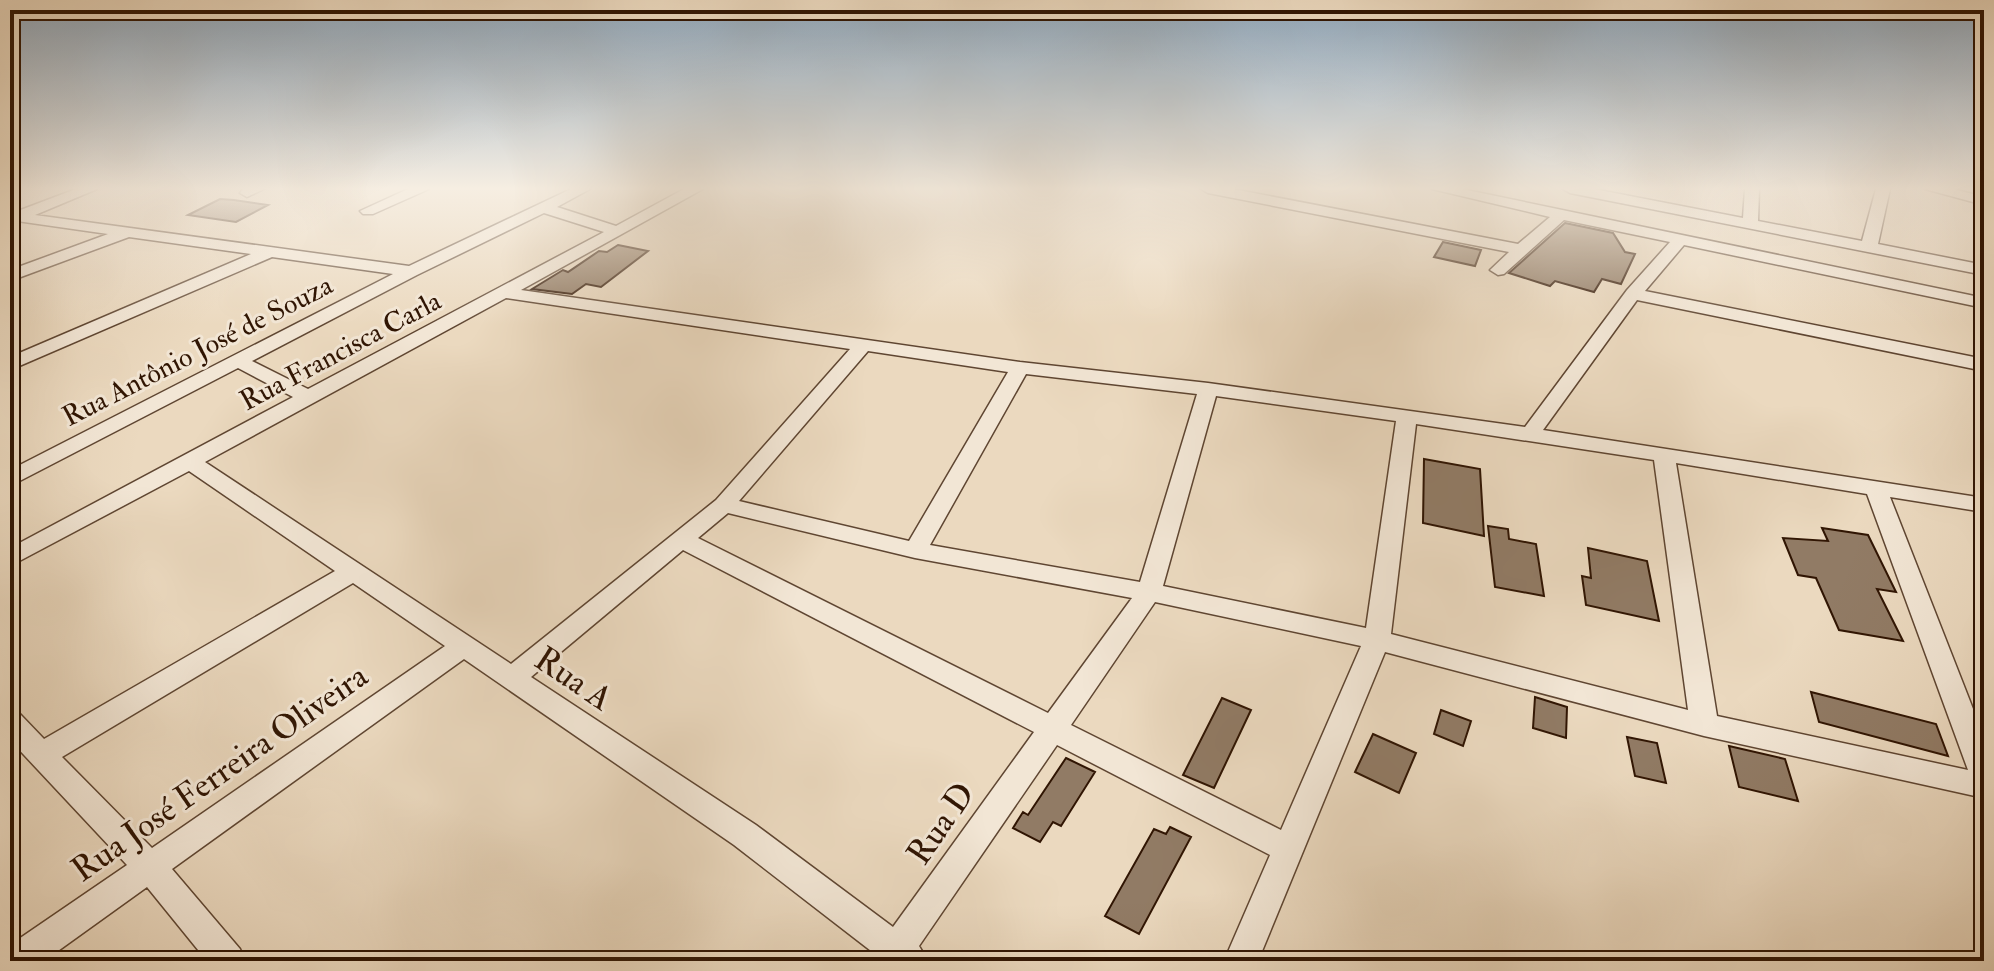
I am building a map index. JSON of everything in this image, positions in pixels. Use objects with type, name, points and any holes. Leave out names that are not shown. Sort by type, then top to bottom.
[{"type":"street","points":[[10,276],[122,234]]},
{"type":"street","points":[[145,234],[411,271]]},
{"type":"street","name":"Rua Antônio José de Souza","points":[[10,479],[236,360],[488,234]]},
{"type":"street","name":"Rua Francisca Carla","points":[[10,558],[612,234]]},
{"type":"street","points":[[1445,234],[1520,249]]},
{"type":"street","points":[[1498,270],[1538,234]]},
{"type":"street","points":[[1655,234],[1984,303]]},
{"type":"street","points":[[1800,234],[1984,270]]},
{"type":"street","points":[[1869,247],[1872,234]]},
{"type":"street","points":[[1530,434],[1633,294],[1680,240]]},
{"type":"street","points":[[10,364],[271,252]]},
{"type":"street","points":[[504,293],[862,347],[1208,389],[1530,434],[1984,505]]},
{"type":"street","points":[[1633,294],[1984,365]]},
{"type":"street","points":[[510,679],[724,505],[862,347]]},
{"type":"street","points":[[236,360],[310,398]]},
{"type":"street","points":[[915,550],[1020,368]]},
{"type":"street","name":"Rua D","points":[[899,957],[1149,592],[1208,389]]},
{"type":"street","points":[[1241,961],[1377,640],[1407,417]]},
{"type":"street","points":[[1664,455],[1704,725]]},
{"type":"street","name":"Rua A","points":[[191,462],[745,835],[899,957]]},
{"type":"street","points":[[1876,489],[1984,774]]},
{"type":"street","points":[[724,505],[915,550],[1149,592],[1377,640],[1704,725],[1984,786]]},
{"type":"street","points":[[682,540],[1290,850]]},
{"type":"street","points":[[41,755],[352,572]]},
{"type":"street","name":"Rua José Ferreira Oliveira","points":[[16,961],[465,645]]},
{"type":"street","points":[[10,722],[150,867],[228,961]]},
{"type":"building","points":[[1552,234],[1614,234],[1625,252],[1635,254],[1621,284],[1602,279],[1594,292],[1555,281],[1550,286],[1509,273]]},
{"type":"building","points":[[1443,242],[1481,250],[1475,266],[1434,257]]},
{"type":"building","points":[[618,245],[648,251],[601,287],[586,284],[572,294],[532,289],[563,270],[568,272],[599,251],[607,252]]},
{"type":"building","points":[[1424,459],[1480,469],[1484,536],[1423,523]]},
{"type":"building","points":[[1488,526],[1508,529],[1509,539],[1536,544],[1544,596],[1495,587]]},
{"type":"building","points":[[1822,528],[1868,535],[1896,592],[1877,589],[1903,641],[1839,630],[1816,578],[1798,575],[1783,538],[1828,541]]},
{"type":"building","points":[[1588,548],[1647,561],[1659,621],[1586,605],[1582,576],[1591,578]]},
{"type":"building","points":[[1811,692],[1936,724],[1948,756],[1819,722]]},
{"type":"building","points":[[1535,697],[1567,707],[1566,738],[1533,728]]},
{"type":"building","points":[[1222,698],[1251,710],[1214,788],[1183,775]]},
{"type":"building","points":[[1441,710],[1471,721],[1463,746],[1434,734]]},
{"type":"building","points":[[1373,734],[1416,753],[1399,793],[1355,772]]},
{"type":"building","points":[[1627,737],[1657,743],[1666,783],[1635,776]]},
{"type":"building","points":[[1729,746],[1785,759],[1798,801],[1739,787]]},
{"type":"building","points":[[1066,758],[1095,772],[1061,826],[1053,822],[1040,842],[1013,828],[1023,812],[1028,815]]},
{"type":"building","points":[[1170,827],[1191,837],[1139,934],[1105,916],[1154,829],[1166,834]]}]
